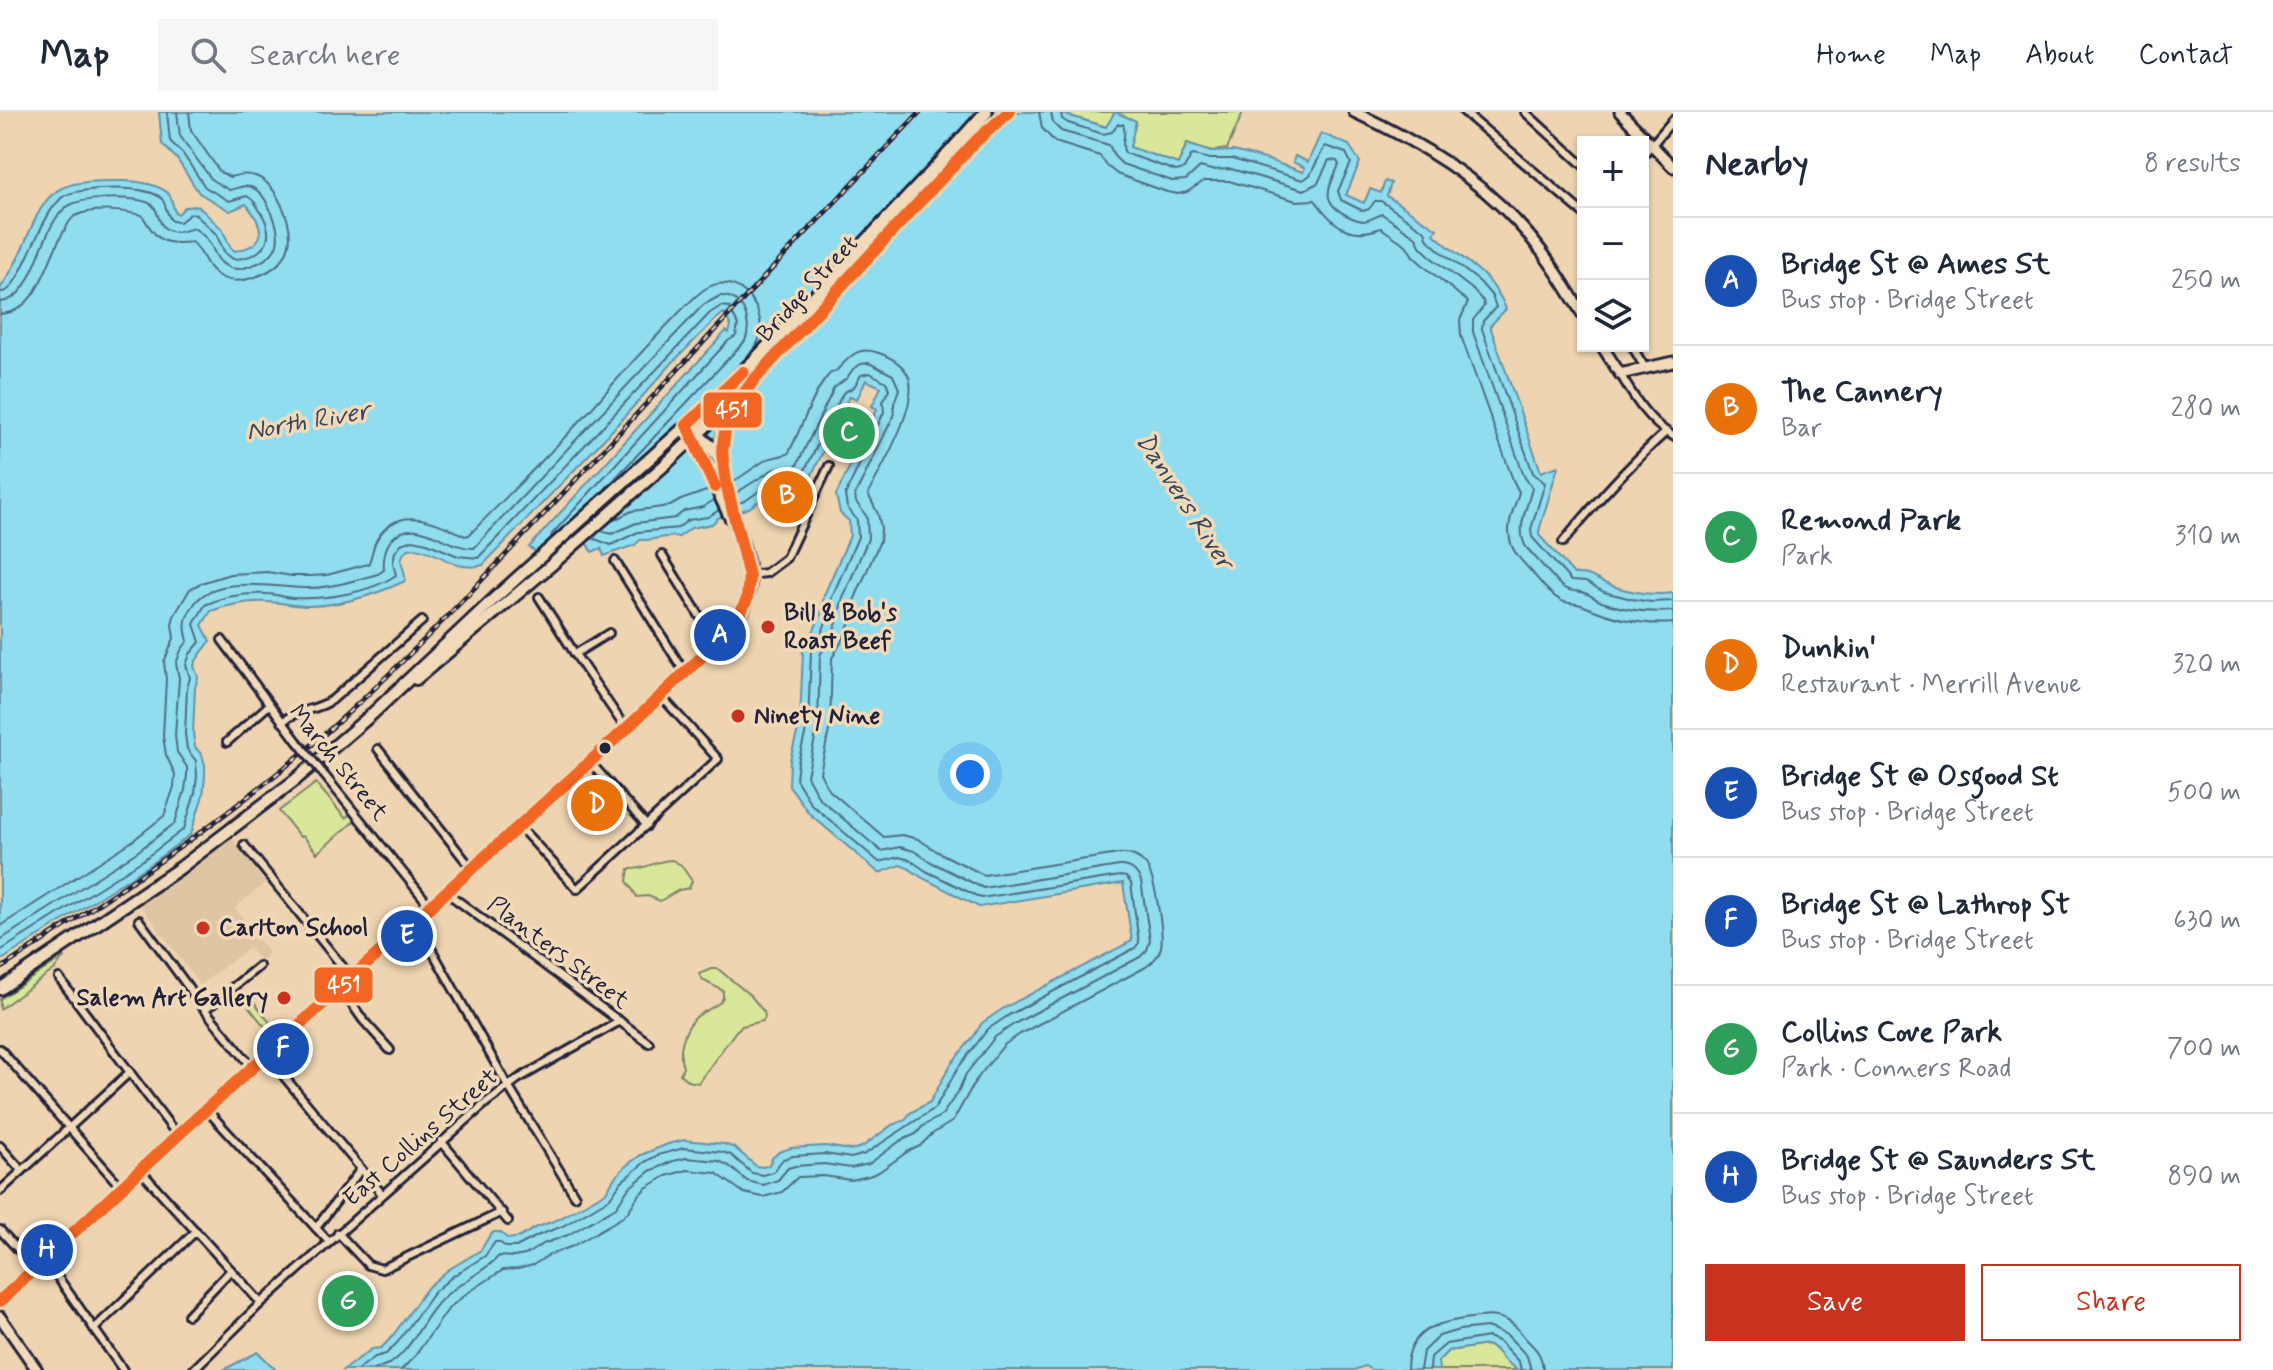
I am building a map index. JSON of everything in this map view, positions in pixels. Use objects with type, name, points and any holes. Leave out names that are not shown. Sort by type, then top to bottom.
[{"type":"highway","points":[[919,194],[986,112]]},
{"type":"highway","points":[[919,194],[1009,112]]},
{"type":"highway","name":"Bridge Street","points":[[0,1301],[206,1109],[626,729],[717,644],[741,616],[749,594],[749,575],[747,556],[735,523],[721,462],[727,423],[737,400],[747,388],[919,194]]},
{"type":"highway","name":"Bridge Street","points":[[735,523],[722,503],[696,435],[687,425],[919,194]]},
{"type":"main road","points":[[371,715],[549,567],[747,388]]},
{"type":"main road","points":[[0,989],[151,888],[294,781],[371,715],[687,425]]},
{"type":"main road","name":"Bridge Street","points":[[696,435],[711,446],[721,462]]},
{"type":"street","points":[[1354,112],[1418,144],[1488,194],[1516,220],[1540,249],[1577,306]]},
{"type":"street","points":[[1525,112],[1577,160]]},
{"type":"street","points":[[1620,112],[1673,167]]},
{"type":"street","points":[[1467,113],[1577,208]]},
{"type":"street","points":[[1649,148],[1673,120]]},
{"type":"street","points":[[1563,542],[1618,478],[1670,434],[1655,424],[1642,409],[1606,352]]},
{"type":"street","points":[[1636,352],[1645,368]]},
{"type":"street","points":[[1620,374],[1673,362]]},
{"type":"street","points":[[749,575],[766,573],[786,558],[829,466]]},
{"type":"street","points":[[662,555],[717,644]]},
{"type":"street","points":[[615,561],[686,673]]},
{"type":"street","points":[[539,597],[626,729]]},
{"type":"street","points":[[282,722],[296,712],[316,708],[332,700],[422,621]]},
{"type":"street","points":[[575,654],[609,633]]},
{"type":"street","name":"March Street","points":[[222,640],[282,722],[430,906]]},
{"type":"street","points":[[519,826],[577,889],[647,826],[718,759],[661,696]]},
{"type":"street","points":[[227,742],[269,705]]},
{"type":"street","points":[[378,749],[472,869]]},
{"type":"street","points":[[590,762],[647,826]]},
{"type":"street","points":[[244,845],[351,977]]},
{"type":"street","name":"Planters Street","points":[[446,892],[649,1043]]},
{"type":"street","points":[[139,920],[205,1010],[253,1068]]},
{"type":"street","points":[[415,920],[508,1086],[575,1196]]},
{"type":"street","points":[[205,1010],[259,966]]},
{"type":"street","points":[[59,978],[178,1135]]},
{"type":"street","points":[[340,987],[363,1020],[390,1050]]},
{"type":"street","name":"East Collins Street","points":[[193,1370],[338,1233],[508,1086],[620,1021]]},
{"type":"street","points":[[0,1049],[121,1187]]},
{"type":"street","points":[[266,1055],[382,1194]]},
{"type":"street","points":[[0,1191],[130,1072]]},
{"type":"street","points":[[206,1109],[329,1242]]},
{"type":"street","points":[[441,1141],[508,1221]]},
{"type":"street","points":[[0,1146],[22,1171]]},
{"type":"street","points":[[316,1228],[361,1169]]},
{"type":"street","points":[[140,1170],[261,1303]]},
{"type":"street","points":[[338,1233],[368,1265],[382,1269],[502,1212]]},
{"type":"street","points":[[0,1230],[35,1268]]},
{"type":"street","points":[[94,1329],[196,1231]]},
{"type":"street","points":[[45,1259],[123,1370]]},
{"type":"street","points":[[188,1315],[231,1270]]},
{"type":"street","points":[[0,1317],[37,1370]]},
{"type":"shaded area","name":"Carlton School","points":[[232,839],[265,883],[235,908],[269,953],[260,961],[249,948],[200,985],[140,905]]},
{"type":"green space","points":[[1057,112],[1115,112],[1107,127]]},
{"type":"green space","points":[[1115,112],[1243,112],[1227,149],[1212,151],[1187,143],[1178,164],[1129,147],[1136,121]]},
{"type":"green space","points":[[316,783],[345,818],[354,812],[358,818],[317,853],[279,811]]},
{"type":"green space","points":[[672,860],[681,865],[692,881],[689,888],[660,901],[648,896],[637,897],[627,881],[629,869]]},
{"type":"green space","points":[[65,956],[55,969],[0,1009],[0,999]]},
{"type":"green space","points":[[718,969],[751,996],[765,1017],[763,1021],[742,1026],[736,1031],[698,1083],[688,1081],[680,1074],[683,1067],[681,1047],[692,1022],[721,1002],[723,991],[706,982],[699,974]]},
{"type":"green space","points":[[254,1002],[271,1024],[277,1020],[284,1028],[274,1038],[248,1006]]},
{"type":"green space","points":[[1487,1345],[1517,1370],[1438,1370],[1438,1361],[1448,1351]]},
{"type":"water","points":[[159,112],[1057,112],[1106,127],[1115,112],[1136,121],[1130,147],[1178,164],[1187,144],[1211,152],[1233,151],[1303,172],[1305,168],[1293,162],[1295,156],[1308,162],[1321,133],[1349,145],[1360,162],[1346,195],[1364,203],[1370,189],[1381,193],[1385,181],[1391,183],[1387,196],[1437,229],[1434,234],[1484,276],[1500,296],[1506,309],[1490,326],[1541,472],[1558,466],[1539,535],[1574,574],[1590,576],[1633,591],[1673,593],[1673,1370],[1517,1370],[1487,1345],[1448,1351],[1438,1361],[1439,1370],[1371,1370],[1365,1366],[1354,1370],[343,1370],[372,1349],[381,1348],[428,1287],[448,1270],[481,1250],[494,1232],[500,1232],[508,1239],[520,1237],[559,1219],[606,1192],[615,1177],[641,1155],[684,1140],[724,1144],[735,1148],[756,1166],[763,1167],[769,1165],[779,1152],[791,1148],[825,1146],[851,1150],[862,1147],[930,1102],[951,1064],[982,1023],[1004,1008],[1132,941],[1123,883],[979,907],[900,865],[879,873],[811,815],[789,786],[790,760],[800,722],[803,650],[821,614],[824,595],[850,536],[849,521],[840,513],[836,495],[877,409],[872,406],[881,387],[866,380],[857,399],[850,396],[804,491],[781,486],[749,508],[718,518],[712,524],[691,528],[679,537],[640,540],[635,545],[604,556],[601,548],[592,552],[587,544],[536,552],[529,547],[726,331],[729,333],[731,326],[724,313],[674,361],[483,565],[458,565],[428,551],[412,548],[401,560],[405,581],[370,595],[321,605],[252,602],[211,611],[202,625],[210,641],[194,666],[198,677],[193,733],[195,747],[205,765],[205,777],[191,834],[148,866],[0,961],[0,289],[47,200],[62,188],[76,184],[129,181],[155,186],[170,196],[176,214],[185,207],[198,206],[222,229],[235,251],[254,244],[260,234],[259,227],[246,204],[230,211],[199,193],[177,159],[162,144]]},
{"type":"water","points":[[258,1352],[276,1370],[223,1370]]},
{"type":"railway","points":[[0,969],[209,826],[289,764],[363,699],[497,564],[920,112]]},
{"type":"transit line","name":"451","points":[[0,1301],[178,1135],[626,729],[735,625],[747,599],[749,576],[726,483],[722,452],[726,424],[732,410],[753,381],[976,141],[1009,112]]},
{"type":"transit line","name":"451","points":[[715,487],[687,425],[743,372]]},
{"type":"place","name":"Remond Park","points":[[849,433]]},
{"type":"place","name":"The Cannery","points":[[787,497]]},
{"type":"place","name":"Bill & Bob's Roast Beef","points":[[768,627]]},
{"type":"place","name":"Bridge St @ Ames St","points":[[720,635]]},
{"type":"place","name":"Ninety Nine","points":[[738,716]]},
{"type":"place","name":"Dunkin'","points":[[597,805]]},
{"type":"place","name":"Carlton School","points":[[203,928]]},
{"type":"place","name":"Bridge St @ Osgood St","points":[[407,936]]},
{"type":"place","name":"Salem Art Gallery","points":[[284,998]]},
{"type":"place","name":"Bridge St @ Lathrop St","points":[[283,1049]]},
{"type":"place","name":"Bridge St @ Saunders St","points":[[47,1250]]},
{"type":"place","name":"Collins Cove Park","points":[[348,1301]]},
{"type":"water label","name":"North River","points":[[308,422]]},
{"type":"water label","name":"Danvers River","points":[[1184,501]]}]
